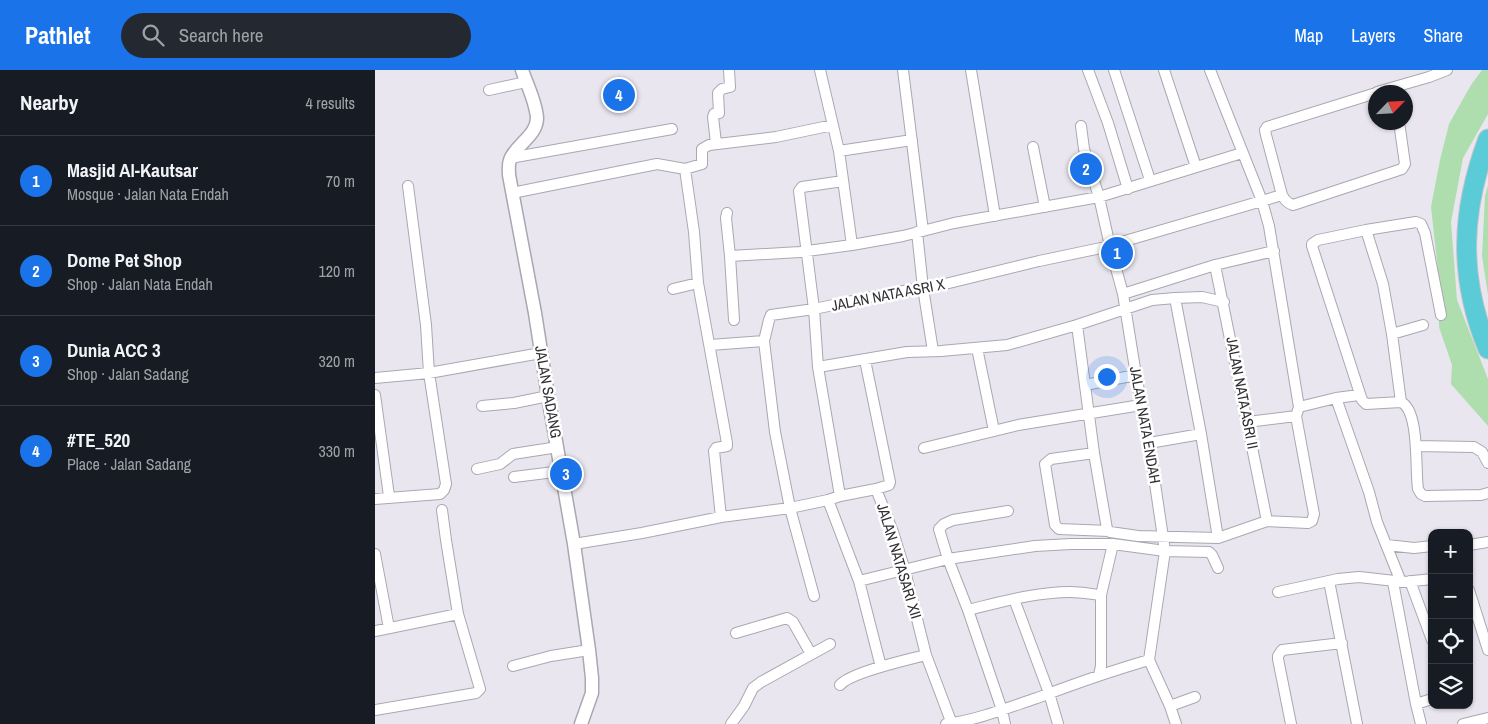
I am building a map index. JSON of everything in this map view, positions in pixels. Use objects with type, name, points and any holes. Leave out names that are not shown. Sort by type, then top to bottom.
[{"type":"highway","points":[[1488,139],[1477,169],[1471,198],[1467,221],[1466,250],[1472,297],[1481,333],[1488,350]]},
{"type":"highway","points":[[1488,158],[1477,201],[1474,232],[1476,279],[1488,330]]},
{"type":"street","points":[[716,143],[713,117],[714,114],[719,113],[718,93],[722,89],[731,87],[729,70]]},
{"type":"street","points":[[820,70],[839,151],[853,245]]},
{"type":"street","points":[[903,70],[912,140],[923,288],[933,351]]},
{"type":"street","points":[[971,70],[995,216]]},
{"type":"street","points":[[1088,70],[1108,124],[1128,189]]},
{"type":"street","points":[[1114,70],[1150,180]]},
{"type":"street","points":[[1164,70],[1196,167]]},
{"type":"street","points":[[859,581],[948,559],[1035,546],[1164,543],[1218,538],[1267,521],[1308,523],[1314,518],[1274,251],[1262,201],[1210,70]]},
{"type":"street","points":[[1407,85],[1447,70]]},
{"type":"street","points":[[489,90],[524,76],[535,106],[536,124],[532,132],[510,158]]},
{"type":"street","points":[[1368,95],[1267,127],[1265,130],[1266,135],[1282,195],[1289,204],[1402,169],[1405,164],[1400,130]]},
{"type":"street","points":[[512,193],[657,164],[685,169],[701,165],[703,149],[716,143],[776,137],[833,125]]},
{"type":"street","name":"JALAN NATA ENDAH","points":[[1081,126],[1084,149],[1099,197],[1123,294],[1164,543],[1149,660]]},
{"type":"street","points":[[510,158],[672,129]]},
{"type":"street","points":[[839,151],[912,140]]},
{"type":"street","points":[[1033,147],[1045,206]]},
{"type":"street","points":[[729,256],[807,252],[853,245],[1045,206],[1099,197],[1242,153]]},
{"type":"street","name":"JALAN SADANG","points":[[510,158],[509,175],[562,471],[589,650],[592,693],[581,724]]},
{"type":"street","points":[[685,169],[694,232],[698,283],[727,445],[716,448],[714,451],[721,517]]},
{"type":"street","points":[[840,496],[818,367],[814,310],[799,191],[802,187],[843,181]]},
{"type":"street","points":[[375,499],[389,496],[439,494],[444,490],[446,484],[429,373],[426,325],[407,186]]},
{"type":"street","name":"JALAN NATA ASRI X","points":[[815,596],[790,508],[775,432],[764,341],[771,315],[814,310],[891,293],[941,285],[1110,246],[1282,195]]},
{"type":"street","points":[[727,212],[734,320]]},
{"type":"street","points":[[1441,315],[1425,233],[1421,224],[1416,222],[1366,230],[1314,242],[1312,246],[1361,400],[1366,404],[1401,402],[1408,408],[1417,446],[1417,483],[1421,494],[1425,496],[1481,495],[1488,493]]},
{"type":"street","points":[[1366,230],[1383,284],[1401,402]]},
{"type":"street","points":[[1123,294],[1215,264],[1274,251]]},
{"type":"street","name":"JALAN NATA ASRI II","points":[[1215,264],[1267,521]]},
{"type":"street","points":[[673,289],[698,283]]},
{"type":"street","points":[[818,367],[907,352],[1007,345],[1077,325],[1152,300],[1202,297],[1224,302]]},
{"type":"street","points":[[1175,298],[1201,434],[1218,538]]},
{"type":"street","points":[[1077,325],[1094,453],[1109,531]]},
{"type":"street","points":[[1392,334],[1423,325]]},
{"type":"street","points":[[710,345],[764,341]]},
{"type":"street","points":[[977,348],[993,432]]},
{"type":"street","points":[[375,378],[429,373],[541,353]]},
{"type":"street","name":"JALAN NATASARI XII","points":[[865,360],[890,482],[889,485],[876,489],[893,532],[926,655],[950,724]]},
{"type":"street","points":[[1085,385],[1136,375]]},
{"type":"street","points":[[375,395],[389,496]]},
{"type":"street","points":[[1247,422],[1298,411],[1336,398],[1359,395]]},
{"type":"street","points":[[482,406],[514,403],[548,396]]},
{"type":"street","points":[[1336,398],[1369,492],[1377,522],[1401,582],[1428,633]]},
{"type":"street","points":[[924,448],[1018,425],[1141,405]]},
{"type":"street","points":[[1149,443],[1201,434]]},
{"type":"street","points":[[1417,446],[1474,446],[1480,450],[1488,464]]},
{"type":"street","points":[[477,469],[500,464],[513,454],[557,447]]},
{"type":"street","points":[[1094,453],[1051,459],[1045,464],[1055,525],[1059,529],[1109,531],[1209,552],[1218,568]]},
{"type":"street","points":[[514,477],[562,471]]},
{"type":"street","points":[[574,544],[721,517],[790,508],[876,489]]},
{"type":"street","points":[[828,500],[859,581],[881,667]]},
{"type":"street","points":[[375,710],[479,691],[480,686],[458,614],[442,510]]},
{"type":"street","points":[[1005,724],[1002,710],[939,529],[944,524],[953,520],[1008,511]]},
{"type":"street","points":[[1473,544],[1488,542]]},
{"type":"street","points":[[1099,675],[1101,666],[1101,595],[1113,544]]},
{"type":"street","points":[[1387,545],[1415,548],[1428,546]]},
{"type":"street","points":[[375,554],[389,628]]},
{"type":"street","points":[[1278,592],[1315,585],[1329,580],[1359,578],[1401,582],[1428,579]]},
{"type":"street","points":[[1329,580],[1357,724]]},
{"type":"street","points":[[1401,582],[1416,704],[1421,724]]},
{"type":"street","points":[[968,610],[1045,594],[1070,592],[1101,595]]},
{"type":"street","points":[[1014,599],[1049,693],[1058,724]]},
{"type":"street","points":[[1473,603],[1488,650]]},
{"type":"street","points":[[375,631],[458,614]]},
{"type":"street","points":[[736,633],[787,618],[793,622],[811,654]]},
{"type":"street","points":[[731,724],[744,706],[753,688],[830,644]]},
{"type":"street","points":[[1291,724],[1278,659],[1280,653],[1282,650],[1342,644]]},
{"type":"street","points":[[513,666],[551,656],[589,650]]},
{"type":"street","points":[[840,685],[843,680],[926,655]]},
{"type":"street","points":[[950,724],[1002,710],[1099,675],[1149,660],[1170,706],[1175,724]]},
{"type":"street","points":[[1170,706],[1195,697]]},
{"type":"street","points":[[1416,704],[1428,700]]},
{"type":"street","points":[[1463,724],[1488,718]]},
{"type":"green space","points":[[1482,70],[1488,70],[1488,114],[1463,158],[1451,222],[1457,300],[1488,379],[1488,426],[1451,384],[1452,365],[1439,327],[1438,270],[1431,207],[1449,124],[1471,85]]},
{"type":"green space","points":[[1488,185],[1488,295],[1482,256],[1485,196]]},
{"type":"place","name":"#TE_520","points":[[619,95]]},
{"type":"place","name":"Dome Pet Shop","points":[[1086,169]]},
{"type":"place","name":"Masjid Al-Kautsar","points":[[1117,253]]},
{"type":"place","name":"Dunia ACC 3","points":[[566,474]]}]
